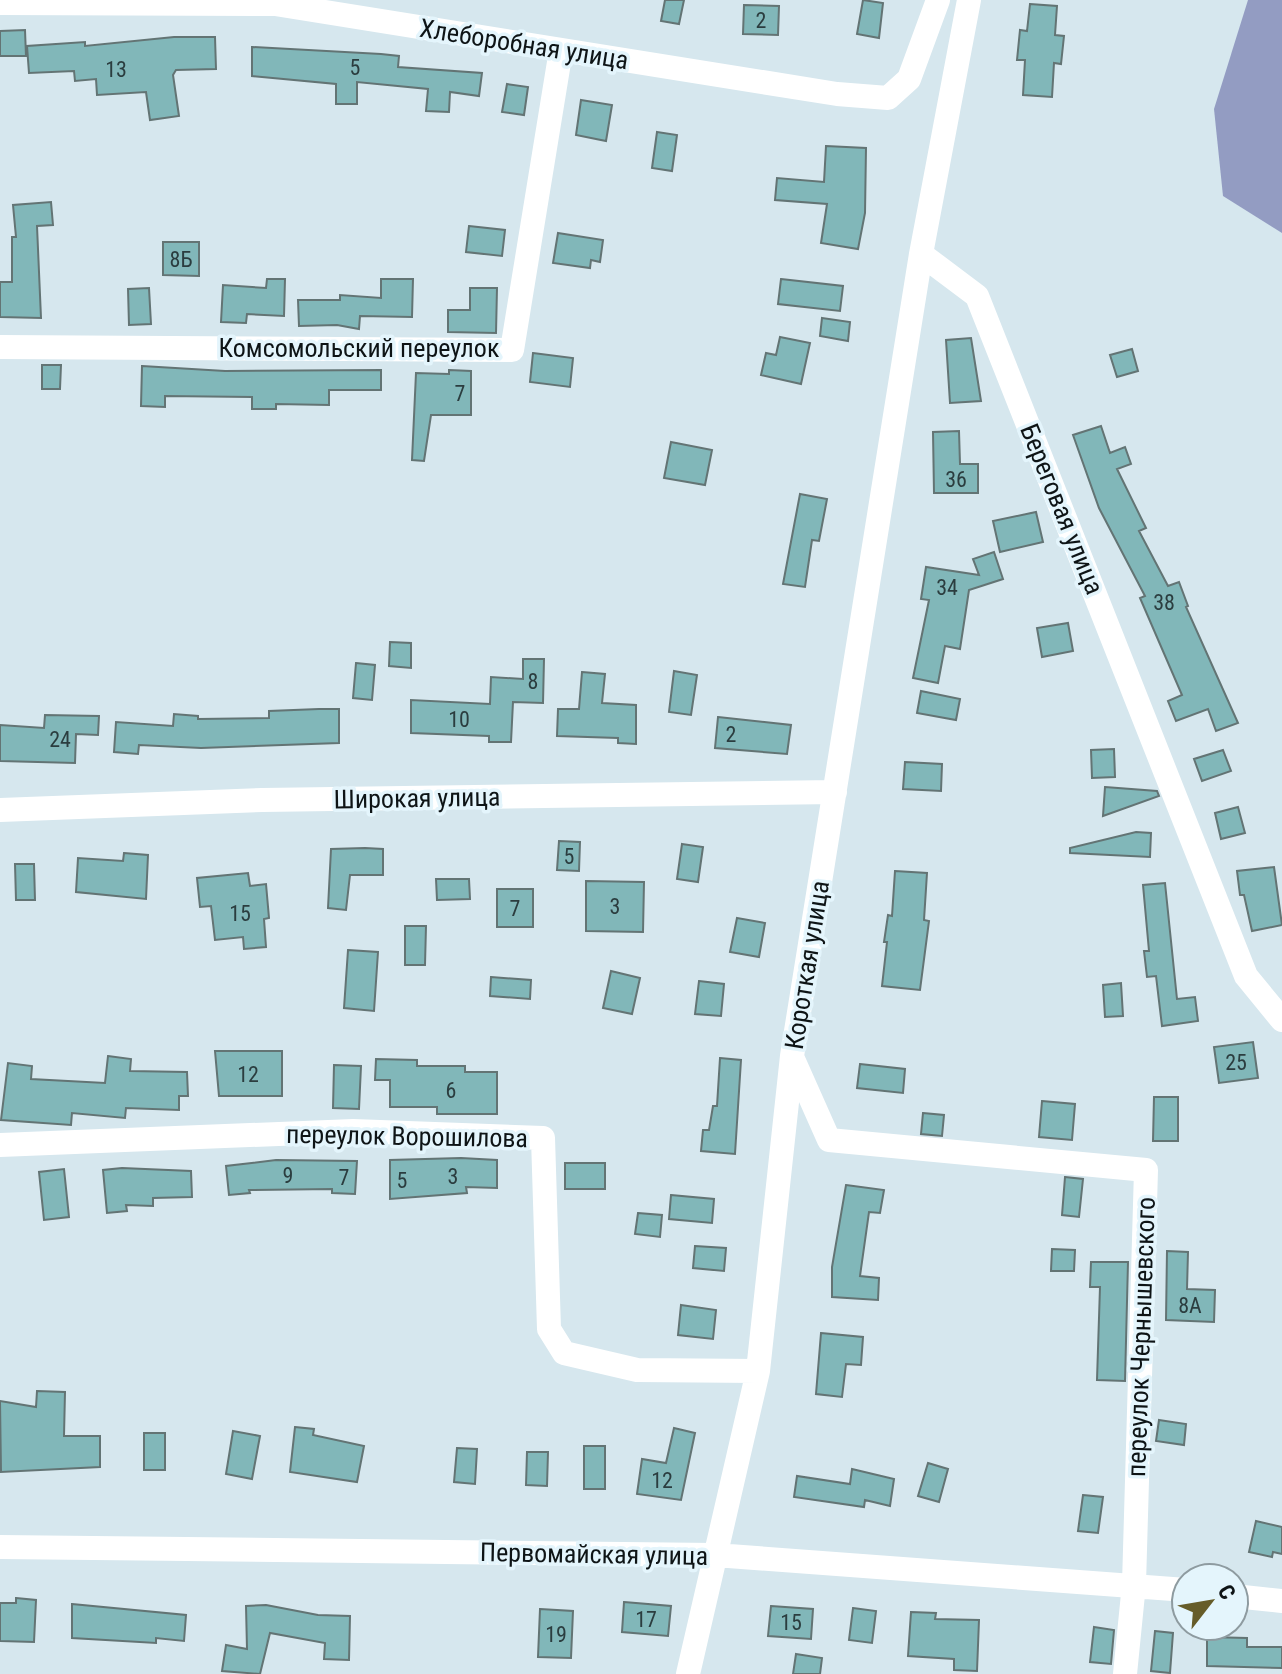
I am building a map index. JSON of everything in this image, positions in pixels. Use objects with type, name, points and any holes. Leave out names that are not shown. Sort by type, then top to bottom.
[{"type":"street","name":"Хлеборобная улица","points":[[0,3],[275,4],[837,94],[888,98],[909,79],[938,0]]},
{"type":"street","points":[[921,254],[969,0]]},
{"type":"street","name":"Комсомольский переулок","points":[[0,347],[512,350],[561,50]]},
{"type":"street","name":"Короткая улица","points":[[688,1674],[758,1371],[792,1056],[921,254]]},
{"type":"street","name":"Береговая улица","points":[[921,254],[977,296],[1246,976],[1282,1020]]},
{"type":"street","name":"Широкая улица","points":[[0,810],[262,800],[835,792]]},
{"type":"street","name":"переулок Чернышевского","points":[[792,1056],[829,1140],[1146,1170],[1134,1584],[1125,1674]]},
{"type":"street","name":"переулок Ворошилова","points":[[0,1145],[353,1131],[543,1138],[549,1329],[564,1353],[637,1370],[758,1371]]},
{"type":"street","name":"Первомайская улица","points":[[0,1547],[715,1555],[1170,1588]]},
{"type":"street","points":[[1250,1598],[1282,1601]]},
{"type":"water","points":[[1248,0],[1282,0],[1282,233],[1223,196],[1214,109]]},
{"type":"building","points":[[665,0],[684,0],[679,24],[661,21]]},
{"type":"building","points":[[863,0],[883,3],[879,38],[857,34]]},
{"type":"building","points":[[1030,4],[1057,6],[1055,35],[1064,36],[1061,64],[1054,63],[1052,97],[1023,95],[1025,60],[1017,60],[1020,30],[1027,31]]},
{"type":"building","points":[[744,5],[779,6],[778,35],[743,34]]},
{"type":"building","points":[[25,30],[26,56],[0,56],[0,31]]},
{"type":"building","points":[[174,37],[215,37],[216,69],[176,70],[173,75],[179,116],[150,120],[146,92],[97,95],[96,79],[75,81],[74,71],[29,73],[27,46],[85,42],[85,46]]},
{"type":"building","points":[[252,47],[399,56],[398,67],[482,73],[479,96],[450,92],[449,112],[426,111],[428,89],[357,82],[357,104],[336,104],[336,84],[252,76]]},
{"type":"building","points":[[507,84],[528,87],[524,115],[502,112]]},
{"type":"building","points":[[581,100],[612,105],[606,141],[576,135]]},
{"type":"building","points":[[657,132],[677,135],[672,171],[652,168]]},
{"type":"building","points":[[826,146],[866,148],[865,213],[858,249],[821,243],[827,204],[775,200],[777,178],[824,182]]},
{"type":"building","points":[[51,202],[53,225],[37,226],[41,318],[0,317],[0,282],[12,282],[12,237],[16,237],[13,205]]},
{"type":"building","points":[[469,226],[505,230],[502,256],[466,252]]},
{"type":"building","points":[[558,233],[603,240],[600,262],[591,260],[590,268],[553,263]]},
{"type":"building","points":[[163,242],[199,242],[199,276],[163,275]]},
{"type":"building","points":[[267,279],[285,279],[284,316],[247,314],[246,323],[221,322],[223,285],[266,288]]},
{"type":"building","points":[[381,279],[413,279],[412,317],[360,316],[359,329],[337,325],[299,326],[298,300],[340,300],[340,295],[381,298]]},
{"type":"building","points":[[781,279],[843,286],[840,311],[778,304]]},
{"type":"building","points":[[149,288],[151,324],[129,325],[128,289]]},
{"type":"building","points":[[470,288],[497,288],[496,333],[448,332],[448,310],[470,310]]},
{"type":"building","points":[[822,318],[850,322],[848,341],[820,336]]},
{"type":"building","points":[[780,337],[810,343],[801,384],[761,375],[766,353],[776,355]]},
{"type":"building","points":[[971,338],[981,401],[950,403],[946,340]]},
{"type":"building","points":[[1132,349],[1138,371],[1117,377],[1110,355]]},
{"type":"building","points":[[533,353],[573,358],[570,387],[530,382]]},
{"type":"building","points":[[42,365],[61,365],[60,389],[42,389]]},
{"type":"building","points":[[142,366],[225,371],[381,370],[381,390],[329,390],[329,405],[276,404],[276,409],[252,409],[252,397],[165,396],[165,407],[141,406]]},
{"type":"building","points":[[449,370],[471,371],[471,415],[431,415],[424,461],[412,460],[416,373],[449,374]]},
{"type":"building","points":[[1101,426],[1110,453],[1125,447],[1131,464],[1117,469],[1146,528],[1139,531],[1168,586],[1179,582],[1186,607],[1238,723],[1216,731],[1208,709],[1176,721],[1168,701],[1182,695],[1140,598],[1145,596],[1099,508],[1073,435]]},
{"type":"building","points":[[959,431],[960,464],[978,464],[978,493],[934,493],[933,432]]},
{"type":"building","points":[[671,442],[712,450],[705,485],[664,478]]},
{"type":"building","points":[[800,494],[827,499],[819,541],[812,540],[805,587],[783,584]]},
{"type":"building","points":[[1036,512],[1043,542],[1000,552],[993,521]]},
{"type":"building","points":[[994,552],[1003,579],[969,590],[960,649],[945,646],[938,683],[913,678],[929,600],[921,599],[926,567],[979,575],[973,559]]},
{"type":"building","points":[[1068,623],[1073,651],[1042,657],[1037,628]]},
{"type":"building","points":[[390,642],[411,643],[411,668],[389,666]]},
{"type":"building","points":[[523,659],[544,659],[543,703],[513,702],[511,742],[489,742],[489,736],[411,733],[411,700],[490,704],[491,677],[523,679]]},
{"type":"building","points":[[356,663],[375,665],[372,700],[353,698]]},
{"type":"building","points":[[674,671],[697,675],[691,715],[669,712]]},
{"type":"building","points":[[582,672],[605,674],[602,703],[636,705],[636,744],[618,743],[618,738],[557,736],[558,709],[579,709]]},
{"type":"building","points":[[921,691],[960,699],[956,720],[917,713]]},
{"type":"building","points":[[339,709],[339,743],[201,748],[139,745],[138,754],[114,752],[116,722],[173,726],[174,714],[198,716],[198,719],[269,718],[269,711]]},
{"type":"building","points":[[45,715],[99,716],[98,735],[76,734],[75,763],[0,761],[0,725],[44,728]]},
{"type":"building","points":[[718,717],[791,725],[787,754],[715,748]]},
{"type":"building","points":[[1114,749],[1115,777],[1092,778],[1091,750]]},
{"type":"building","points":[[1223,750],[1231,771],[1202,781],[1194,759]]},
{"type":"building","points":[[905,762],[942,764],[941,791],[903,789]]},
{"type":"building","points":[[1105,787],[1157,791],[1159,796],[1103,816]]},
{"type":"building","points":[[1238,807],[1245,833],[1221,839],[1215,813]]},
{"type":"building","points":[[1136,832],[1151,833],[1150,857],[1070,853],[1070,848]]},
{"type":"building","points":[[559,841],[580,842],[579,871],[557,870]]},
{"type":"building","points":[[682,844],[703,847],[698,882],[677,879]]},
{"type":"building","points":[[331,849],[383,849],[383,875],[350,875],[346,910],[328,908]]},
{"type":"building","points":[[124,853],[148,855],[146,899],[76,892],[78,858],[123,861]]},
{"type":"building","points":[[15,864],[34,864],[35,900],[16,900]]},
{"type":"building","points":[[1274,867],[1282,925],[1252,931],[1244,895],[1240,895],[1237,871]]},
{"type":"building","points":[[895,871],[927,873],[924,920],[929,921],[920,990],[882,986],[887,942],[884,942],[888,915],[892,916]]},
{"type":"building","points":[[248,873],[250,886],[266,884],[269,918],[264,919],[266,947],[244,949],[243,937],[215,940],[211,906],[200,907],[197,878]]},
{"type":"building","points":[[436,879],[469,879],[470,899],[437,900]]},
{"type":"building","points":[[586,881],[644,882],[643,932],[586,931]]},
{"type":"building","points":[[1165,883],[1177,999],[1195,997],[1198,1021],[1162,1026],[1156,976],[1147,977],[1144,951],[1149,951],[1143,885]]},
{"type":"building","points":[[497,889],[533,889],[533,927],[497,927]]},
{"type":"building","points":[[737,918],[765,923],[759,957],[730,952]]},
{"type":"building","points":[[405,926],[426,926],[425,965],[405,965]]},
{"type":"building","points":[[348,950],[378,952],[374,1011],[344,1008]]},
{"type":"building","points":[[611,971],[640,978],[632,1014],[603,1008]]},
{"type":"building","points":[[491,977],[531,980],[530,999],[490,996]]},
{"type":"building","points":[[699,981],[724,984],[721,1016],[695,1014]]},
{"type":"building","points":[[1121,983],[1123,1016],[1105,1017],[1103,985]]},
{"type":"building","points":[[1253,1042],[1258,1078],[1219,1083],[1214,1047]]},
{"type":"building","points":[[215,1051],[282,1051],[282,1096],[219,1096]]},
{"type":"building","points":[[108,1056],[131,1059],[130,1071],[187,1072],[188,1096],[179,1096],[179,1110],[126,1108],[125,1118],[72,1113],[71,1125],[1,1120],[8,1063],[32,1066],[31,1079],[105,1083]]},
{"type":"building","points":[[720,1058],[741,1060],[735,1154],[701,1151],[703,1130],[709,1130],[713,1106],[717,1106]]},
{"type":"building","points":[[376,1059],[417,1060],[417,1066],[465,1066],[465,1072],[497,1072],[497,1114],[437,1114],[437,1107],[390,1107],[390,1080],[375,1080]]},
{"type":"building","points":[[860,1064],[905,1069],[903,1093],[857,1088]]},
{"type":"building","points":[[334,1065],[361,1066],[359,1109],[333,1108]]},
{"type":"building","points":[[1154,1097],[1178,1097],[1178,1141],[1153,1141]]},
{"type":"building","points":[[1042,1101],[1075,1104],[1072,1140],[1039,1137]]},
{"type":"building","points":[[923,1113],[944,1115],[942,1136],[921,1134]]},
{"type":"building","points":[[276,1160],[357,1161],[355,1194],[332,1193],[332,1189],[249,1190],[250,1193],[229,1195],[226,1166]]},
{"type":"building","points":[[390,1160],[497,1160],[497,1188],[466,1187],[467,1193],[390,1199]]},
{"type":"building","points":[[565,1163],[605,1163],[605,1189],[565,1189]]},
{"type":"building","points":[[64,1169],[69,1217],[44,1220],[39,1172]]},
{"type":"building","points":[[103,1170],[191,1171],[192,1197],[153,1198],[153,1206],[126,1205],[127,1211],[107,1213]]},
{"type":"building","points":[[1065,1177],[1083,1179],[1079,1217],[1062,1215]]},
{"type":"building","points":[[846,1185],[884,1190],[880,1213],[869,1212],[860,1276],[879,1278],[878,1300],[832,1297],[832,1267]]},
{"type":"building","points":[[671,1195],[714,1199],[712,1223],[669,1219]]},
{"type":"building","points":[[638,1213],[662,1215],[660,1237],[635,1234]]},
{"type":"building","points":[[695,1246],[726,1248],[724,1271],[693,1268]]},
{"type":"building","points":[[1052,1249],[1075,1250],[1074,1271],[1051,1271]]},
{"type":"building","points":[[1167,1251],[1188,1252],[1187,1289],[1215,1290],[1214,1322],[1166,1320]]},
{"type":"building","points":[[1091,1262],[1128,1262],[1125,1381],[1097,1380],[1100,1287],[1090,1287]]},
{"type":"building","points":[[681,1305],[716,1310],[713,1339],[678,1335]]},
{"type":"building","points":[[821,1333],[863,1337],[861,1365],[846,1364],[842,1397],[816,1394]]},
{"type":"building","points":[[37,1391],[65,1392],[64,1436],[100,1436],[100,1467],[1,1472],[0,1401],[36,1407]]},
{"type":"building","points":[[1159,1420],[1186,1424],[1184,1445],[1156,1441]]},
{"type":"building","points":[[295,1427],[314,1429],[313,1435],[364,1446],[357,1482],[290,1472]]},
{"type":"building","points":[[674,1428],[695,1433],[681,1500],[637,1494],[642,1459],[666,1463]]},
{"type":"building","points":[[233,1431],[260,1436],[252,1479],[226,1474]]},
{"type":"building","points":[[144,1433],[165,1433],[165,1470],[144,1470]]},
{"type":"building","points":[[584,1446],[605,1446],[605,1489],[584,1489]]},
{"type":"building","points":[[457,1448],[477,1449],[475,1484],[454,1482]]},
{"type":"building","points":[[527,1452],[548,1452],[547,1486],[526,1485]]},
{"type":"building","points":[[928,1463],[948,1469],[939,1502],[918,1496]]},
{"type":"building","points":[[852,1469],[894,1479],[890,1506],[865,1500],[864,1507],[794,1497],[797,1476],[850,1484]]},
{"type":"building","points":[[1083,1495],[1103,1497],[1098,1533],[1078,1531]]},
{"type":"building","points":[[1256,1521],[1282,1527],[1282,1554],[1273,1552],[1272,1557],[1249,1552]]},
{"type":"building","points":[[16,1598],[36,1600],[34,1642],[0,1641],[0,1603],[16,1603]]},
{"type":"building","points":[[624,1602],[671,1606],[668,1636],[622,1632]]},
{"type":"building","points":[[72,1604],[186,1615],[184,1641],[156,1638],[156,1643],[72,1638]]},
{"type":"building","points":[[266,1605],[318,1615],[350,1616],[349,1660],[324,1659],[325,1643],[270,1633],[260,1674],[222,1671],[226,1645],[247,1649],[246,1606]]},
{"type":"building","points":[[771,1606],[813,1609],[811,1639],[768,1636]]},
{"type":"building","points":[[853,1608],[876,1611],[872,1643],[849,1640]]},
{"type":"building","points":[[540,1609],[573,1611],[571,1658],[538,1657]]},
{"type":"building","points":[[911,1612],[936,1613],[935,1619],[979,1620],[977,1671],[954,1670],[954,1659],[908,1656]]},
{"type":"building","points":[[1094,1627],[1114,1630],[1111,1664],[1090,1662]]},
{"type":"building","points":[[1155,1631],[1170,1633],[1170,1673],[1151,1671]]},
{"type":"building","points":[[1207,1642],[1247,1642],[1247,1647],[1282,1647],[1282,1668],[1207,1666]]},
{"type":"building","points":[[796,1654],[822,1658],[820,1674],[793,1674]]}]
